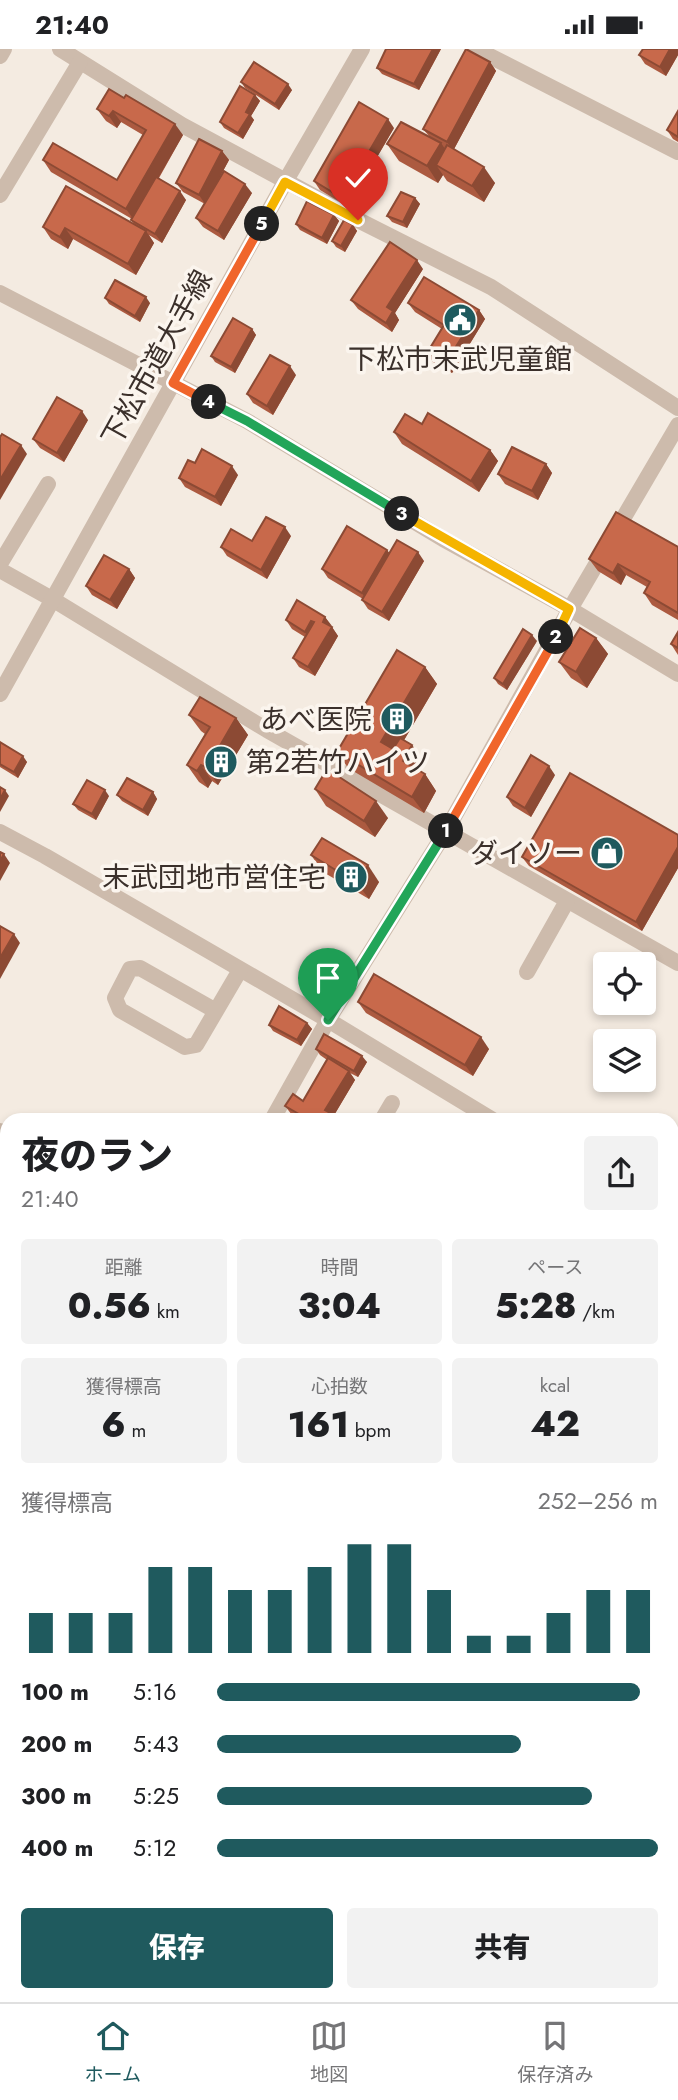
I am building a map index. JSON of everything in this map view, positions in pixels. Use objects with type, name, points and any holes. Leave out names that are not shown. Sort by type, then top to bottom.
[{"type":"street","points":[[0,55],[4,49]]},
{"type":"street","points":[[60,49],[182,125],[285,182],[491,287],[678,408]]},
{"type":"street","name":"下松市道大手線","points":[[0,694],[362,49]]},
{"type":"street","points":[[476,49],[678,152]]},
{"type":"street","points":[[0,195],[80,62]]},
{"type":"street","points":[[0,293],[247,421],[443,539],[678,674]]},
{"type":"street","points":[[276,1113],[328,1020],[446,831],[569,609],[678,425]]},
{"type":"street","points":[[0,564],[48,484]]},
{"type":"street","points":[[0,570],[267,730],[678,963]]},
{"type":"street","points":[[0,832],[328,1020],[465,1113]]},
{"type":"street","points":[[527,972],[568,901]]},
{"type":"street","points":[[216,1011],[141,968],[130,969],[115,998],[120,1010],[185,1047],[196,1045],[216,1011],[240,969]]},
{"type":"street","points":[[386,1113],[392,1103]]},
{"type":"building","points":[[386,49],[433,49],[414,84],[377,68]]},
{"type":"building","points":[[466,49],[490,62],[447,142],[423,129]]},
{"type":"building","points":[[643,49],[670,49],[660,67],[639,55]]},
{"type":"building","points":[[254,62],[288,84],[275,104],[241,82]]},
{"type":"building","points":[[240,86],[255,95],[246,112],[250,114],[238,133],[220,122]]},
{"type":"building","points":[[109,89],[124,98],[126,95],[175,124],[126,209],[43,160],[53,143],[117,180],[146,130],[113,111],[109,116],[97,109]]},
{"type":"building","points":[[359,102],[388,119],[342,198],[314,181]]},
{"type":"building","points":[[678,111],[678,137],[667,130]]},
{"type":"building","points":[[401,122],[441,143],[427,166],[387,144]]},
{"type":"building","points":[[199,139],[222,151],[199,195],[176,183]]},
{"type":"building","points":[[447,145],[484,167],[472,186],[436,165]]},
{"type":"building","points":[[224,171],[245,184],[218,231],[196,218]]},
{"type":"building","points":[[156,177],[180,191],[155,234],[131,220]]},
{"type":"building","points":[[66,186],[146,231],[128,264],[65,228],[60,237],[43,227]]},
{"type":"building","points":[[401,192],[415,198],[403,222],[387,216]]},
{"type":"building","points":[[307,201],[334,215],[322,238],[296,224]]},
{"type":"building","points":[[344,220],[353,225],[341,246],[332,241]]},
{"type":"building","points":[[390,242],[417,260],[387,307],[393,311],[386,323],[351,300]]},
{"type":"building","points":[[424,277],[479,310],[445,364],[427,353],[444,325],[408,303]]},
{"type":"building","points":[[115,280],[146,297],[135,316],[105,298]]},
{"type":"building","points":[[233,318],[252,329],[231,367],[211,356]]},
{"type":"building","points":[[270,355],[290,366],[267,406],[247,394]]},
{"type":"building","points":[[57,397],[82,411],[57,453],[33,439]]},
{"type":"building","points":[[428,413],[490,450],[471,481],[394,432],[405,414],[422,424]]},
{"type":"building","points":[[2,434],[21,445],[0,480],[0,437]]},
{"type":"building","points":[[512,447],[546,464],[532,491],[498,474]]},
{"type":"building","points":[[202,449],[232,466],[215,497],[179,478],[188,460],[195,463]]},
{"type":"building","points":[[616,512],[678,547],[678,613],[644,593],[650,582],[618,564],[613,573],[589,559]]},
{"type":"building","points":[[266,517],[285,527],[261,570],[221,547],[231,529],[252,541]]},
{"type":"building","points":[[347,526],[387,550],[362,593],[322,569]]},
{"type":"building","points":[[397,540],[418,552],[382,612],[362,600]]},
{"type":"building","points":[[104,555],[129,569],[110,600],[86,586]]},
{"type":"building","points":[[297,600],[325,617],[323,622],[332,627],[308,667],[293,658],[314,622],[311,621],[305,632],[286,620]]},
{"type":"building","points":[[580,628],[596,638],[576,672],[559,662]]},
{"type":"building","points":[[523,629],[532,635],[503,684],[494,678]]},
{"type":"building","points":[[678,632],[678,648],[671,644]]},
{"type":"building","points":[[397,650],[425,667],[381,742],[393,749],[400,738],[412,745],[403,761],[425,774],[412,797],[337,752]]},
{"type":"building","points":[[200,697],[236,718],[207,768],[201,765],[197,771],[187,765],[210,727],[189,715]]},
{"type":"building","points":[[0,742],[23,756],[14,772],[0,764]]},
{"type":"building","points":[[531,755],[549,766],[525,808],[507,797]]},
{"type":"building","points":[[327,769],[376,801],[364,821],[315,789]]},
{"type":"building","name":"ダイソー","points":[[570,773],[678,835],[678,847],[636,922],[522,857]]},
{"type":"building","points":[[127,778],[153,792],[143,810],[117,795]]},
{"type":"building","points":[[87,780],[105,790],[92,814],[73,804]]},
{"type":"building","points":[[322,838],[368,865],[357,883],[311,855]]},
{"type":"building","points":[[0,926],[14,934],[0,958]]},
{"type":"building","points":[[374,974],[481,1037],[465,1065],[358,1002]]},
{"type":"building","points":[[279,1006],[307,1023],[297,1040],[269,1025]]},
{"type":"building","points":[[324,1034],[362,1056],[354,1071],[316,1049]]},
{"type":"building","points":[[328,1058],[349,1071],[325,1110],[328,1113],[297,1113],[285,1106],[293,1094],[303,1101]]},
{"type":"place","name":"下松市末武児童館","points":[[460,320]]},
{"type":"place","name":"あべ医院","points":[[397,719]]},
{"type":"place","name":"第２若竹ハイツ","points":[[221,762]]},
{"type":"place","name":"ダイソー","points":[[607,853]]},
{"type":"place","name":"末武団地市営住宅","points":[[351,877]]},
{"type":"route","points":[[328,1020],[446,831],[569,609],[443,539],[247,421],[173,383],[285,182],[358,220]]}]
